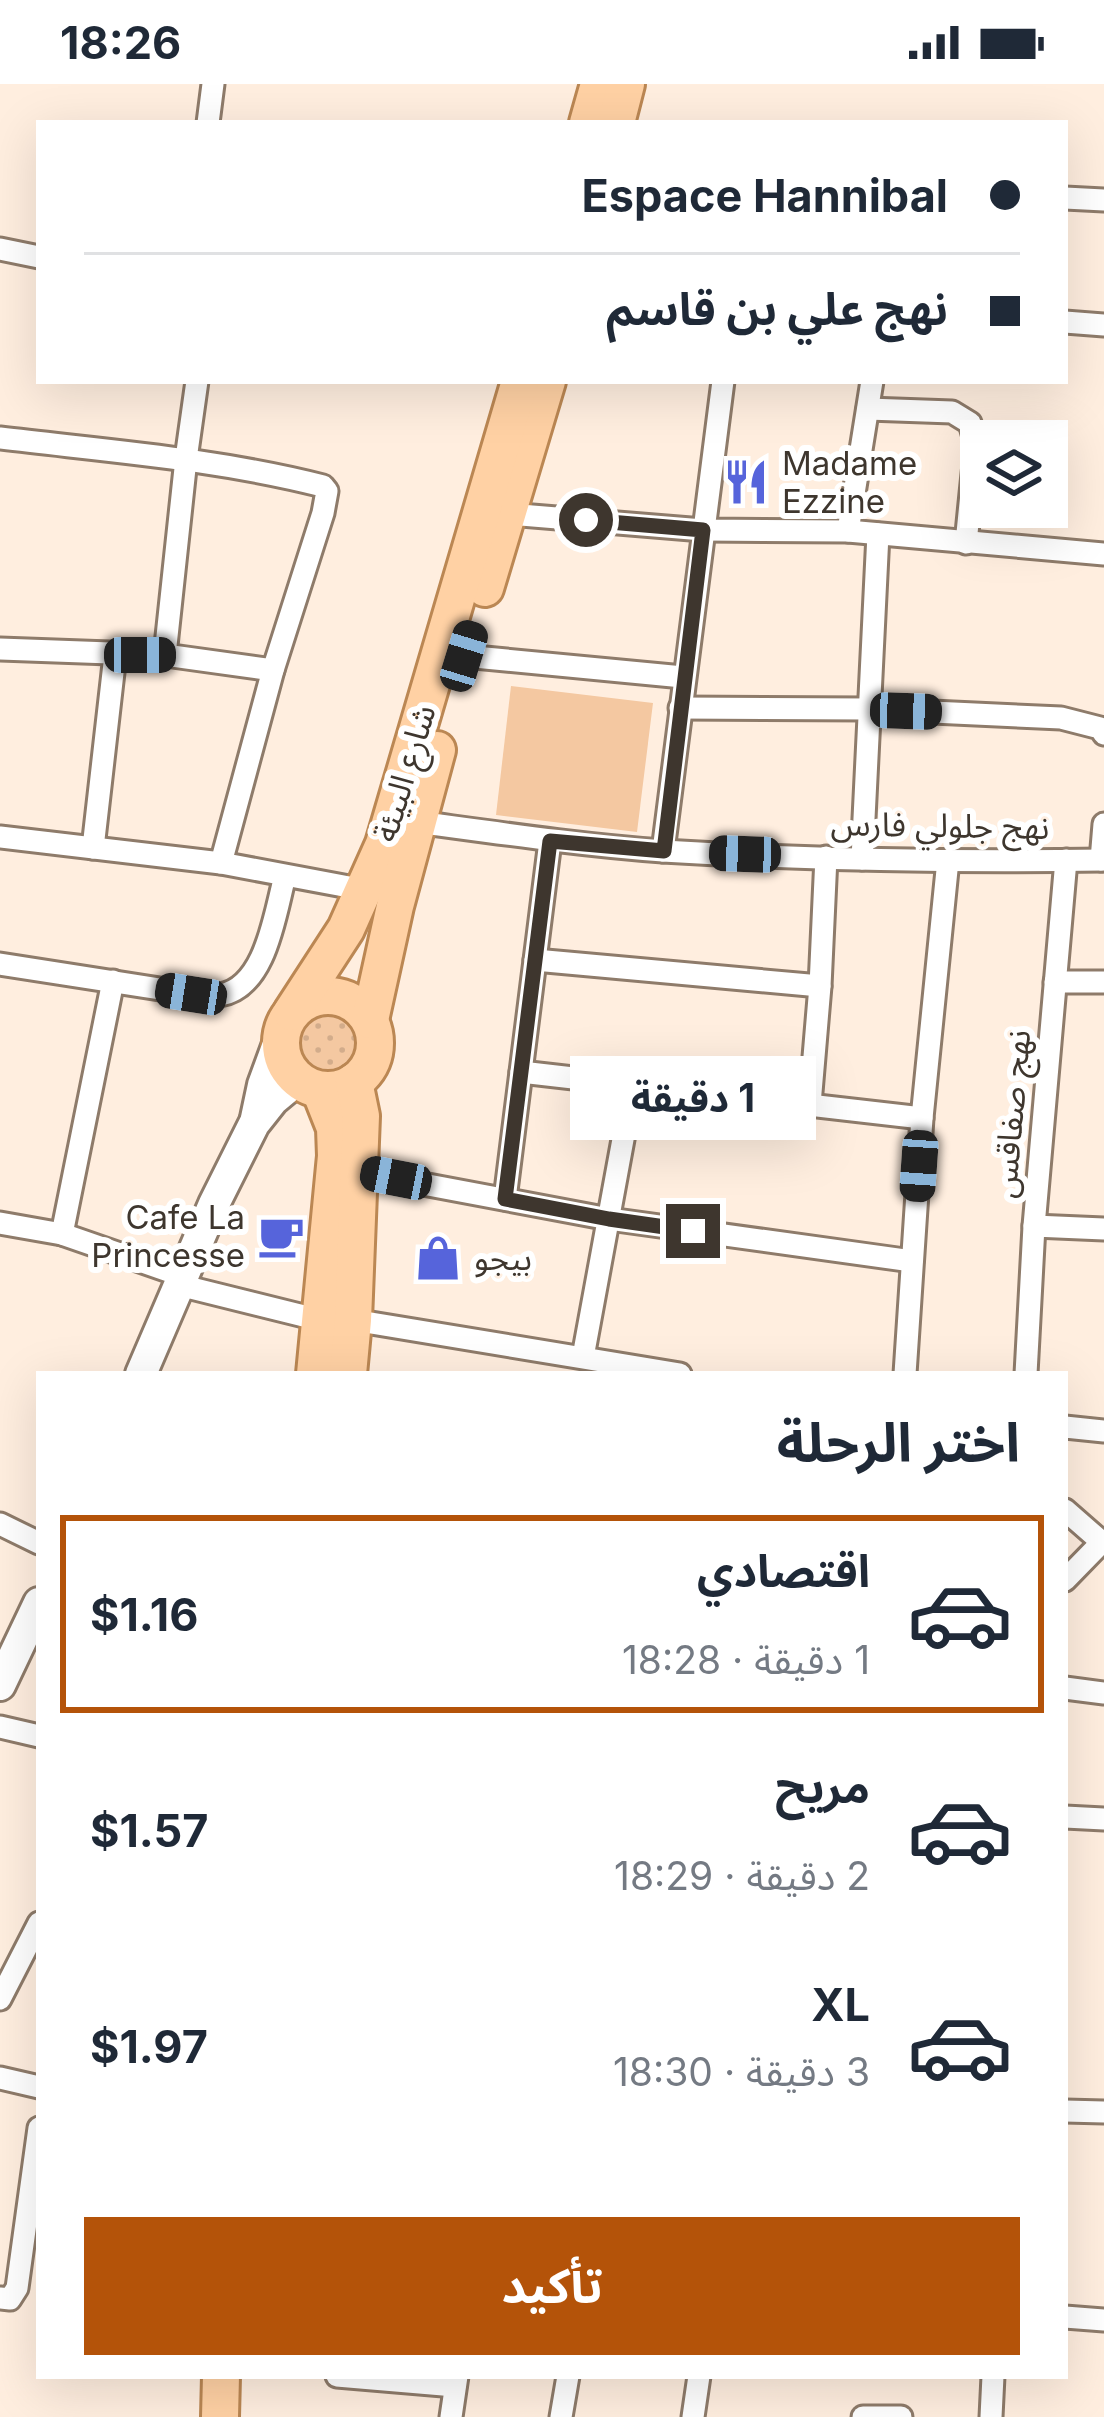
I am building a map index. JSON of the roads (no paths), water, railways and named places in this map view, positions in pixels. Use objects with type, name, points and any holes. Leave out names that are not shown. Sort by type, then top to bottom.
[{"type":"main road","points":[[589,120],[598,84]]},
{"type":"main road","points":[[617,120],[626,84]]},
{"type":"main road","name":"شارع البيئة","points":[[287,1022],[326,962],[384,844],[519,384]]},
{"type":"main road","name":"شارع البيئة","points":[[370,1020],[417,822],[546,384]]},
{"type":"main road","points":[[142,1371],[254,1124],[291,1085],[326,1085],[367,1070],[375,1037],[359,1006],[324,995],[307,1000],[287,1022],[254,1124]]},
{"type":"main road","points":[[287,1022],[281,1048],[293,1075],[326,1085],[361,1116],[359,1172],[336,1320],[316,1371]]},
{"type":"main road","points":[[326,1085],[335,1128],[336,1320],[347,1371]]},
{"type":"main road","points":[[0,1685],[36,1609]]},
{"type":"main road","points":[[220,2379],[220,2417]]},
{"type":"main road","points":[[244,2379],[244,2417]]},
{"type":"street","points":[[208,120],[214,84]]},
{"type":"street","points":[[1068,198],[1104,200]]},
{"type":"street","points":[[0,249],[36,256]]},
{"type":"street","points":[[1068,322],[1104,325]]},
{"type":"street","points":[[165,655],[197,384]]},
{"type":"street","points":[[664,851],[723,384]]},
{"type":"street","points":[[848,531],[872,384]]},
{"type":"street","points":[[868,409],[952,412],[970,423],[976,444],[966,543]]},
{"type":"street","points":[[0,438],[186,459],[284,476],[327,491],[221,863]]},
{"type":"street","points":[[508,514],[703,530],[848,531],[1104,554]]},
{"type":"street","points":[[862,859],[878,534]]},
{"type":"street","points":[[0,649],[165,655],[273,670]]},
{"type":"street","points":[[93,848],[116,655]]},
{"type":"street","points":[[464,656],[683,677]]},
{"type":"street","points":[[680,708],[1061,718],[1100,728],[1104,734]]},
{"type":"street","name":"نهج جلولي فارس","points":[[417,822],[664,851],[862,859],[1103,860]]},
{"type":"street","points":[[1103,860],[1104,824]]},
{"type":"street","points":[[0,837],[221,863],[365,890]]},
{"type":"street","points":[[505,1199],[550,841]]},
{"type":"street","points":[[810,1104],[826,857]]},
{"type":"street","points":[[905,1371],[922,1118],[948,860]]},
{"type":"street","name":"نهج صفاقس","points":[[1026,1371],[1066,860]]},
{"type":"street","points":[[0,964],[217,996],[236,991],[261,963],[285,876]]},
{"type":"street","points":[[535,960],[820,986]]},
{"type":"street","points":[[62,1234],[112,982]]},
{"type":"street","points":[[1055,982],[1104,982]]},
{"type":"street","points":[[521,1072],[922,1118]]},
{"type":"street","points":[[583,1357],[633,1085]]},
{"type":"street","points":[[359,1172],[609,1219],[912,1262]]},
{"type":"street","points":[[0,1223],[62,1234],[181,1281],[336,1320],[663,1371]]},
{"type":"street","points":[[1034,1226],[1104,1229]]},
{"type":"street","points":[[1068,1427],[1104,1431]]},
{"type":"street","points":[[1068,1513],[1103,1543],[1068,1577]]},
{"type":"street","points":[[0,1524],[36,1542]]},
{"type":"street","points":[[1068,1688],[1104,1693]]},
{"type":"street","points":[[0,1727],[36,1735]]},
{"type":"street","points":[[1068,1817],[1104,1819]]},
{"type":"street","points":[[0,1999],[36,1929]]},
{"type":"street","points":[[0,2078],[36,2086]]},
{"type":"street","points":[[1068,2111],[1104,2113]]},
{"type":"street","points":[[0,2298],[10,2299],[16,2293],[36,2150]]},
{"type":"street","points":[[1068,2317],[1104,2320]]},
{"type":"street","points":[[408,2379],[456,2381],[451,2417]]},
{"type":"street","points":[[561,2417],[567,2379]]},
{"type":"street","points":[[693,2417],[699,2379]]},
{"type":"street","points":[[991,2417],[993,2379]]},
{"type":"street","points":[[863,2417],[902,2417]]},
{"type":"place","name":"Madame Ezzine","points":[[746,482]]},
{"type":"place","name":"Cafe La Princesse","points":[[281,1236]]},
{"type":"place","name":"بيجو","points":[[438,1258]]}]
